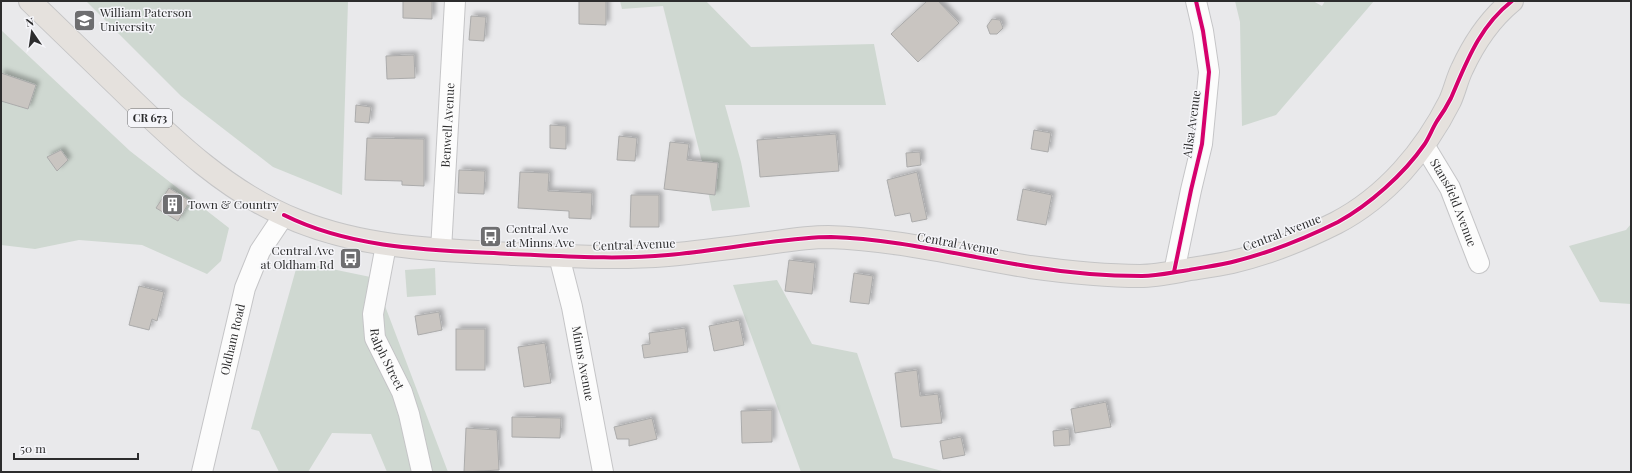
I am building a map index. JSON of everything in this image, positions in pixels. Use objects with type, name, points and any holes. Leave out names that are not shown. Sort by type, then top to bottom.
[{"type":"main road","name":"CR 673","points":[[30,1],[156,124],[191,155],[224,181],[254,200],[284,215]]},
{"type":"main road","name":"Central Avenue","points":[[284,215],[350,238],[386,245],[442,250],[560,256],[629,257],[662,255],[808,237],[832,237],[894,243],[1034,267],[1089,274],[1141,276],[1235,262],[1283,246],[1336,223],[1358,210],[1399,175],[1424,145],[1450,101],[1462,69],[1476,42],[1498,14],[1512,1]]},
{"type":"street","name":"Benwell Avenue","points":[[442,250],[455,1]]},
{"type":"street","name":"Ailsa Avenue","points":[[1174,272],[1202,144],[1208,72],[1206,44],[1196,1]]},
{"type":"street","points":[[1482,35],[1494,1]]},
{"type":"street","name":"Stansfield Avenue","points":[[1424,145],[1450,188],[1479,263]]},
{"type":"street","name":"Oldham Road","points":[[202,472],[245,288],[260,251],[284,215]]},
{"type":"street","name":"Ralph Street","points":[[386,245],[373,314],[375,338],[402,392],[409,414],[422,472]]},
{"type":"street","name":"Minns Avenue","points":[[560,256],[572,308],[603,472]]},
{"type":"shaded area","points":[[86,1],[348,1],[342,195],[273,167],[181,96]]},
{"type":"shaded area","points":[[620,1],[706,1],[751,47],[874,44],[886,105],[725,105],[741,162],[750,207],[712,211],[703,166],[663,6],[622,9]]},
{"type":"shaded area","points":[[1235,1],[1313,1],[1322,6],[1325,1],[1374,1],[1276,115],[1242,126],[1240,22]]},
{"type":"shaded area","points":[[1,30],[130,151],[229,228],[221,261],[207,274],[142,245],[79,240],[35,249],[1,245]]},
{"type":"shaded area","points":[[1631,224],[1631,304],[1600,302],[1569,246],[1626,230]]},
{"type":"shaded area","points":[[298,262],[385,280],[382,298],[448,472],[387,472],[371,434],[332,433],[308,472],[279,472],[259,431],[251,429]]},
{"type":"shaded area","points":[[435,268],[436,295],[407,297],[405,270]]},
{"type":"shaded area","points":[[777,280],[812,344],[857,353],[893,458],[946,472],[801,472],[733,285]]},
{"type":"building","points":[[403,1],[432,1],[432,19],[403,18]]},
{"type":"building","points":[[579,1],[606,1],[606,25],[579,24]]},
{"type":"building","points":[[927,1],[938,1],[959,23],[918,62],[891,34]]},
{"type":"building","points":[[471,16],[486,17],[484,41],[469,40]]},
{"type":"building","points":[[992,19],[1000,20],[1003,28],[997,34],[990,34],[987,26]]},
{"type":"building","points":[[414,55],[415,78],[387,79],[386,56]]},
{"type":"building","points":[[1,73],[36,85],[28,109],[1,101]]},
{"type":"building","points":[[356,105],[371,107],[369,123],[355,122]]},
{"type":"building","points":[[550,125],[566,126],[566,149],[550,148]]},
{"type":"building","points":[[1034,130],[1051,133],[1048,152],[1031,149]]},
{"type":"building","points":[[836,134],[839,171],[760,177],[757,140]]},
{"type":"building","points":[[619,136],[637,138],[635,161],[617,160]]},
{"type":"building","points":[[367,138],[424,139],[424,186],[402,185],[402,181],[365,180]]},
{"type":"building","points":[[670,142],[689,144],[687,160],[718,163],[715,195],[664,189]]},
{"type":"building","points":[[61,150],[68,160],[57,171],[47,157]]},
{"type":"building","points":[[920,152],[921,165],[907,167],[906,153]]},
{"type":"building","points":[[459,170],[485,171],[484,194],[458,193]]},
{"type":"building","points":[[520,172],[549,173],[548,191],[592,193],[591,219],[569,218],[569,211],[518,208]]},
{"type":"building","points":[[917,172],[927,219],[912,222],[910,213],[895,216],[887,180]]},
{"type":"building","name":"Town & Country","points":[[169,188],[190,201],[178,221],[156,208]]},
{"type":"building","points":[[1023,189],[1052,195],[1046,225],[1017,220]]},
{"type":"building","points":[[631,195],[659,195],[659,227],[630,227]]},
{"type":"building","points":[[789,260],[815,263],[812,294],[785,291]]},
{"type":"building","points":[[854,273],[873,276],[869,304],[850,302]]},
{"type":"building","points":[[139,286],[164,292],[157,321],[152,319],[149,330],[129,325]]},
{"type":"building","points":[[439,312],[442,330],[418,335],[415,316]]},
{"type":"building","points":[[739,320],[744,345],[714,351],[709,326]]},
{"type":"building","points":[[685,328],[688,352],[644,358],[642,345],[650,344],[649,333]]},
{"type":"building","points":[[456,329],[485,329],[485,370],[456,370]]},
{"type":"building","points":[[545,343],[551,383],[524,387],[518,347]]},
{"type":"building","points":[[917,370],[920,396],[938,394],[942,423],[901,427],[895,373]]},
{"type":"building","points":[[1106,402],[1111,427],[1075,433],[1071,409]]},
{"type":"building","points":[[772,410],[772,442],[742,443],[741,411]]},
{"type":"building","points":[[512,417],[561,418],[560,438],[512,437]]},
{"type":"building","points":[[652,418],[657,439],[629,446],[629,439],[617,439],[614,427]]},
{"type":"building","points":[[466,428],[497,430],[499,470],[464,472]]},
{"type":"building","points":[[1069,429],[1070,445],[1054,446],[1053,431]]},
{"type":"building","points":[[961,437],[965,455],[943,459],[940,441]]},
{"type":"cycle path","points":[[1174,272],[1202,144],[1209,72],[1203,31],[1196,1]]},
{"type":"cycle path","points":[[284,215],[311,227],[367,242],[453,251],[570,257],[629,257],[668,255],[789,240],[831,237],[882,241],[1008,263],[1088,274],[1148,276],[1213,266],[1262,253],[1313,234],[1350,215],[1374,198],[1396,178],[1424,145],[1449,101],[1482,33],[1512,1]]},
{"type":"place","name":"William Paterson University","points":[[85,20]]},
{"type":"place","name":"Town & Country","points":[[173,205]]},
{"type":"place","name":"Central Ave at Minns Ave","points":[[490,236]]},
{"type":"place","name":"Central Ave at Oldham Rd","points":[[350,258]]}]
